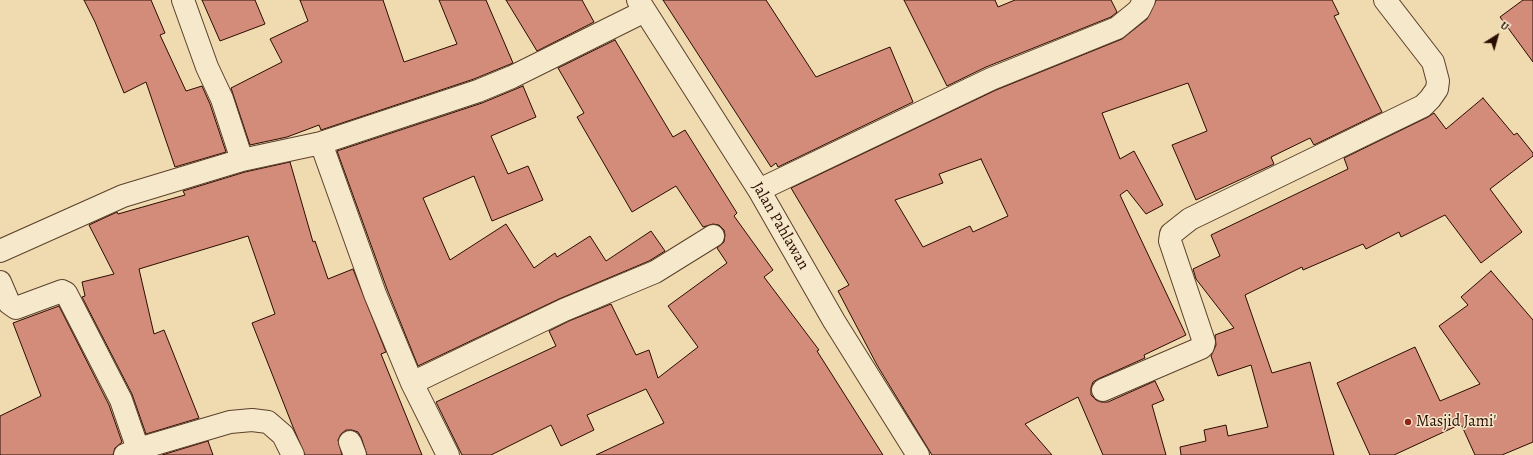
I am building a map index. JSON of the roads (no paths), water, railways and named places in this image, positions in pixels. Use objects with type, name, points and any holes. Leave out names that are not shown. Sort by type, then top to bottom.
[{"type":"street","points":[[183,0],[207,67],[222,99],[242,160]]},
{"type":"street","points":[[759,190],[991,79],[1117,28],[1139,10],[1144,0]]},
{"type":"street","points":[[1103,390],[1203,346],[1204,342],[1170,241],[1172,234],[1190,219],[1423,106],[1430,99],[1437,89],[1438,81],[1433,62],[1385,0]]},
{"type":"street","points":[[0,251],[122,196],[242,160],[321,143],[478,91],[512,77],[642,5]]},
{"type":"street","name":"Jalan Pahlawan","points":[[642,5],[759,190],[834,321],[918,455]]},
{"type":"street","points":[[321,143],[375,294],[412,382],[448,455]]},
{"type":"street","points":[[412,382],[564,310],[656,272],[713,236]]},
{"type":"street","points":[[0,282],[11,306],[16,308],[62,291],[66,293],[122,400],[134,453],[230,422],[252,420],[268,422],[283,435],[293,455]]},
{"type":"place","name":"Masjid Jami'","points":[[1408,422]]}]
